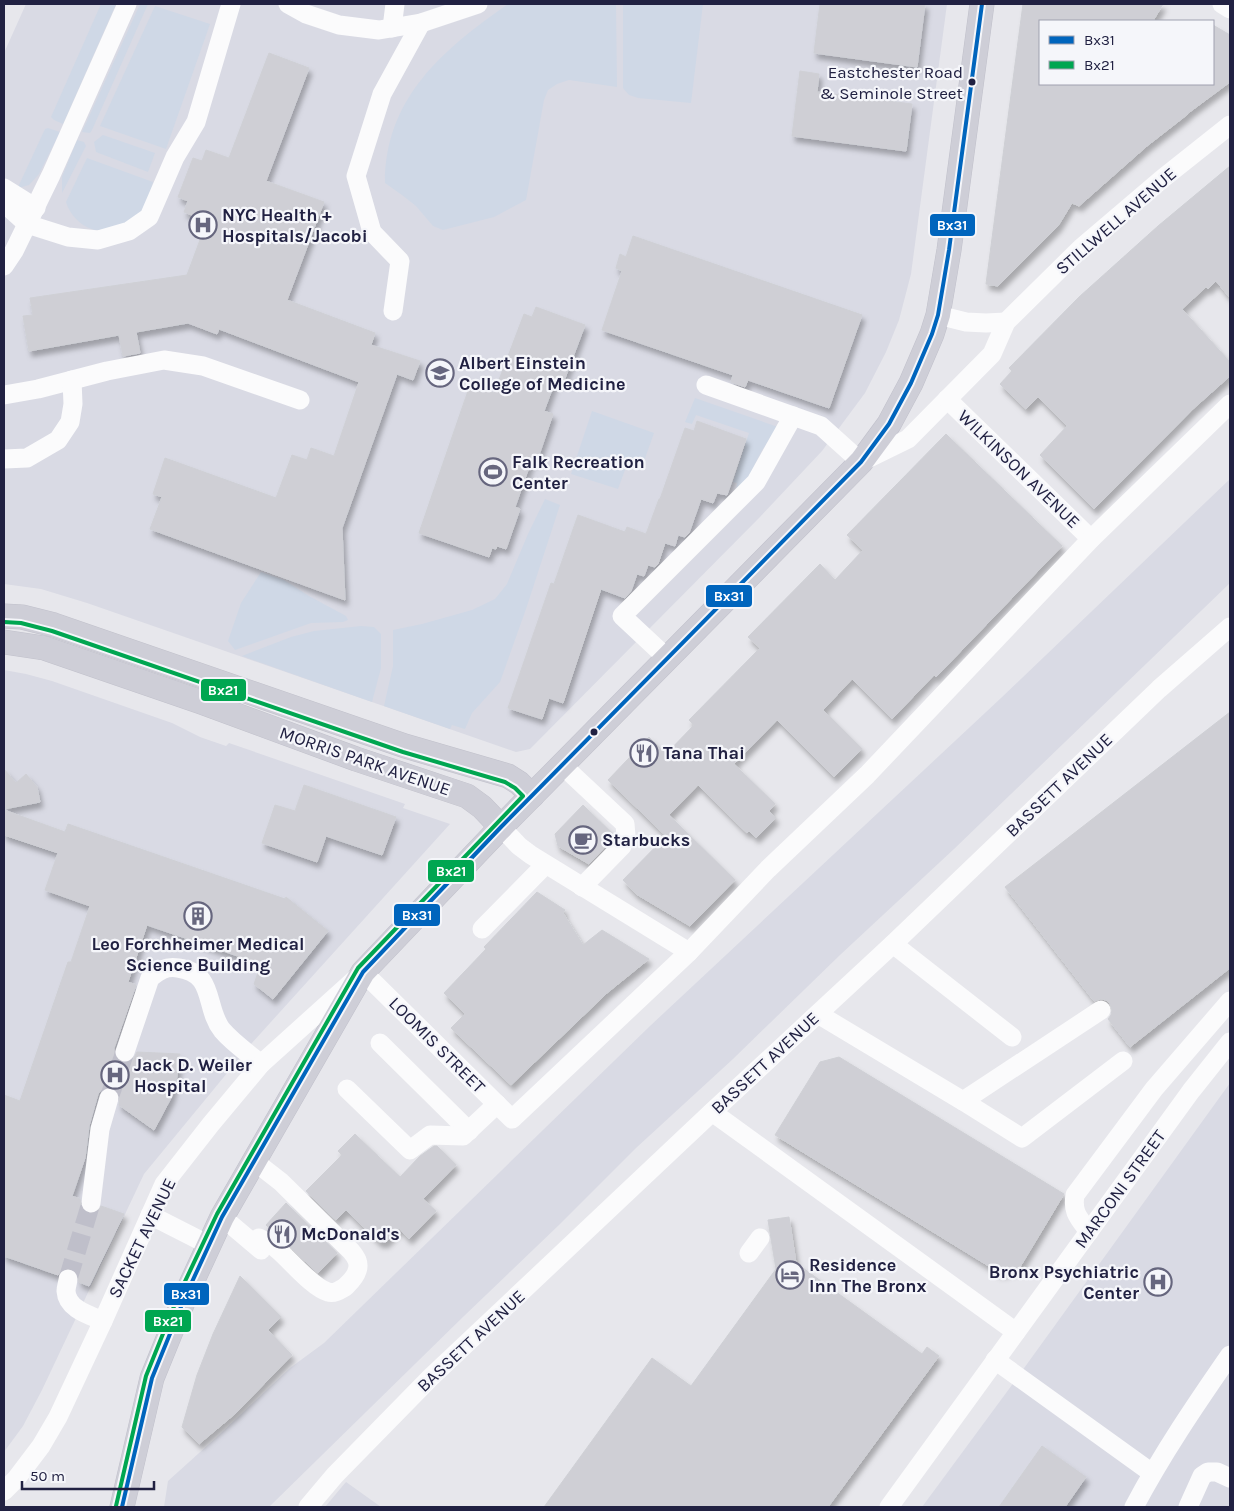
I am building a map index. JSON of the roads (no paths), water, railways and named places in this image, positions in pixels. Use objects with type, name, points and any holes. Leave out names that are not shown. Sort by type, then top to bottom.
[{"type":"main road","points":[[122,1507],[152,1378],[185,1297],[222,1217],[363,972],[666,658],[861,462],[889,424],[911,383],[938,315],[949,250],[982,4]]},
{"type":"main road","name":"MORRIS PARK AVENUE","points":[[4,616],[54,625],[405,746],[508,776],[519,783],[532,796]]},
{"type":"main road","name":"MORRIS PARK AVENUE","points":[[4,642],[51,651],[201,702],[356,759],[467,796],[482,806],[501,827]]},
{"type":"street","points":[[4,266],[14,251],[36,208],[127,4]]},
{"type":"street","points":[[4,203],[27,224],[68,238],[98,240],[129,231],[149,217],[175,157],[196,122],[231,4]]},
{"type":"street","points":[[288,4],[306,14],[339,25],[379,30],[421,23],[478,4]]},
{"type":"street","points":[[392,28],[396,4]]},
{"type":"street","points":[[1222,4],[1230,9]]},
{"type":"street","points":[[393,310],[400,261],[372,232],[356,176],[382,94],[421,23]]},
{"type":"street","name":"STILLWELL AVENUE","points":[[861,462],[908,438],[992,354],[1006,322],[1081,248],[1162,179],[1230,125]]},
{"type":"street","points":[[4,188],[36,208]]},
{"type":"street","points":[[938,315],[966,322],[1006,322]]},
{"type":"street","points":[[4,395],[164,360],[203,366],[300,400]]},
{"type":"street","points":[[4,459],[27,458],[58,440],[70,422],[73,404],[72,380]]},
{"type":"street","points":[[706,385],[821,426],[861,462]]},
{"type":"street","name":"WILKINSON AVENUE","points":[[947,399],[1091,539]]},
{"type":"street","points":[[690,952],[768,870],[867,775],[1091,539],[1230,404]]},
{"type":"street","points":[[666,658],[622,616],[756,482],[792,416]]},
{"type":"street","name":"BASSETT AVENUE","points":[[308,1507],[335,1475],[431,1377],[893,944],[1160,689],[1230,627]]},
{"type":"street","points":[[562,765],[625,824],[626,836],[622,846],[582,887]]},
{"type":"street","name":"MORRIS PARK AVENUE","points":[[501,827],[519,846],[545,865],[690,952]]},
{"type":"street","points":[[482,930],[545,865]]},
{"type":"street","points":[[893,944],[1012,1037]]},
{"type":"street","name":"LOOMIS STREET","points":[[363,972],[512,1119],[690,952]]},
{"type":"street","points":[[125,1052],[150,978],[159,970],[172,967],[193,972],[204,981],[213,1014],[222,1030],[261,1064]]},
{"type":"street","name":"SACKET AVENUE","points":[[4,1491],[16,1479],[41,1446],[58,1417],[164,1184],[261,1064],[363,972]]},
{"type":"street","points":[[1089,1232],[1075,1213],[1075,1195],[1154,1089],[1230,1001]]},
{"type":"street","points":[[964,1101],[1101,1010]]},
{"type":"street","points":[[818,1014],[1022,1138],[1123,1060]]},
{"type":"street","name":"MARCONI STREET","points":[[888,1507],[1191,1091],[1230,1042]]},
{"type":"street","points":[[380,1043],[469,1131]]},
{"type":"street","points":[[347,1089],[410,1150],[430,1134],[463,1136],[497,1104]]},
{"type":"street","points":[[91,1203],[100,1129],[109,1098]]},
{"type":"street","points":[[712,1112],[1016,1332]]},
{"type":"street","points":[[222,1217],[258,1247],[259,1238],[277,1248],[322,1290],[335,1292],[343,1289],[350,1283],[358,1269],[357,1258],[351,1251],[281,1182],[254,1161]]},
{"type":"street","points":[[150,1215],[209,1245]]},
{"type":"street","points":[[749,1253],[760,1238]]},
{"type":"street","points":[[68,1278],[66,1290],[69,1300],[77,1309],[103,1321]]},
{"type":"street","points":[[1134,1507],[1152,1473],[1230,1355]]},
{"type":"street","points":[[996,1360],[1152,1473]]},
{"type":"street","points":[[1188,1507],[1202,1476],[1208,1472],[1217,1472],[1230,1478]]},
{"type":"tunnel","points":[[109,1098],[125,1052]]},
{"type":"tunnel","points":[[68,1279],[91,1203]]},
{"type":"place","name":"Eastchester Road & Seminole Street","points":[[972,82]]},
{"type":"place","name":"NYC Health + Hospitals/Jacobi","points":[[203,225]]},
{"type":"place","name":"Albert Einstein College of Medicine","points":[[440,373]]},
{"type":"place","name":"Falk Recreation Center","points":[[493,472]]},
{"type":"place","name":"Tana Thai","points":[[644,753]]},
{"type":"place","name":"Starbucks","points":[[583,840]]},
{"type":"place","name":"Leo Forchheimer Medical Science Building","points":[[198,916]]},
{"type":"place","name":"Jack D. Weiler Hospital","points":[[115,1075]]},
{"type":"place","name":"McDonald's","points":[[282,1234]]},
{"type":"place","name":"Residence Inn The Bronx","points":[[790,1275]]},
{"type":"place","name":"Bronx Psychiatric Center","points":[[1158,1282]]}]
